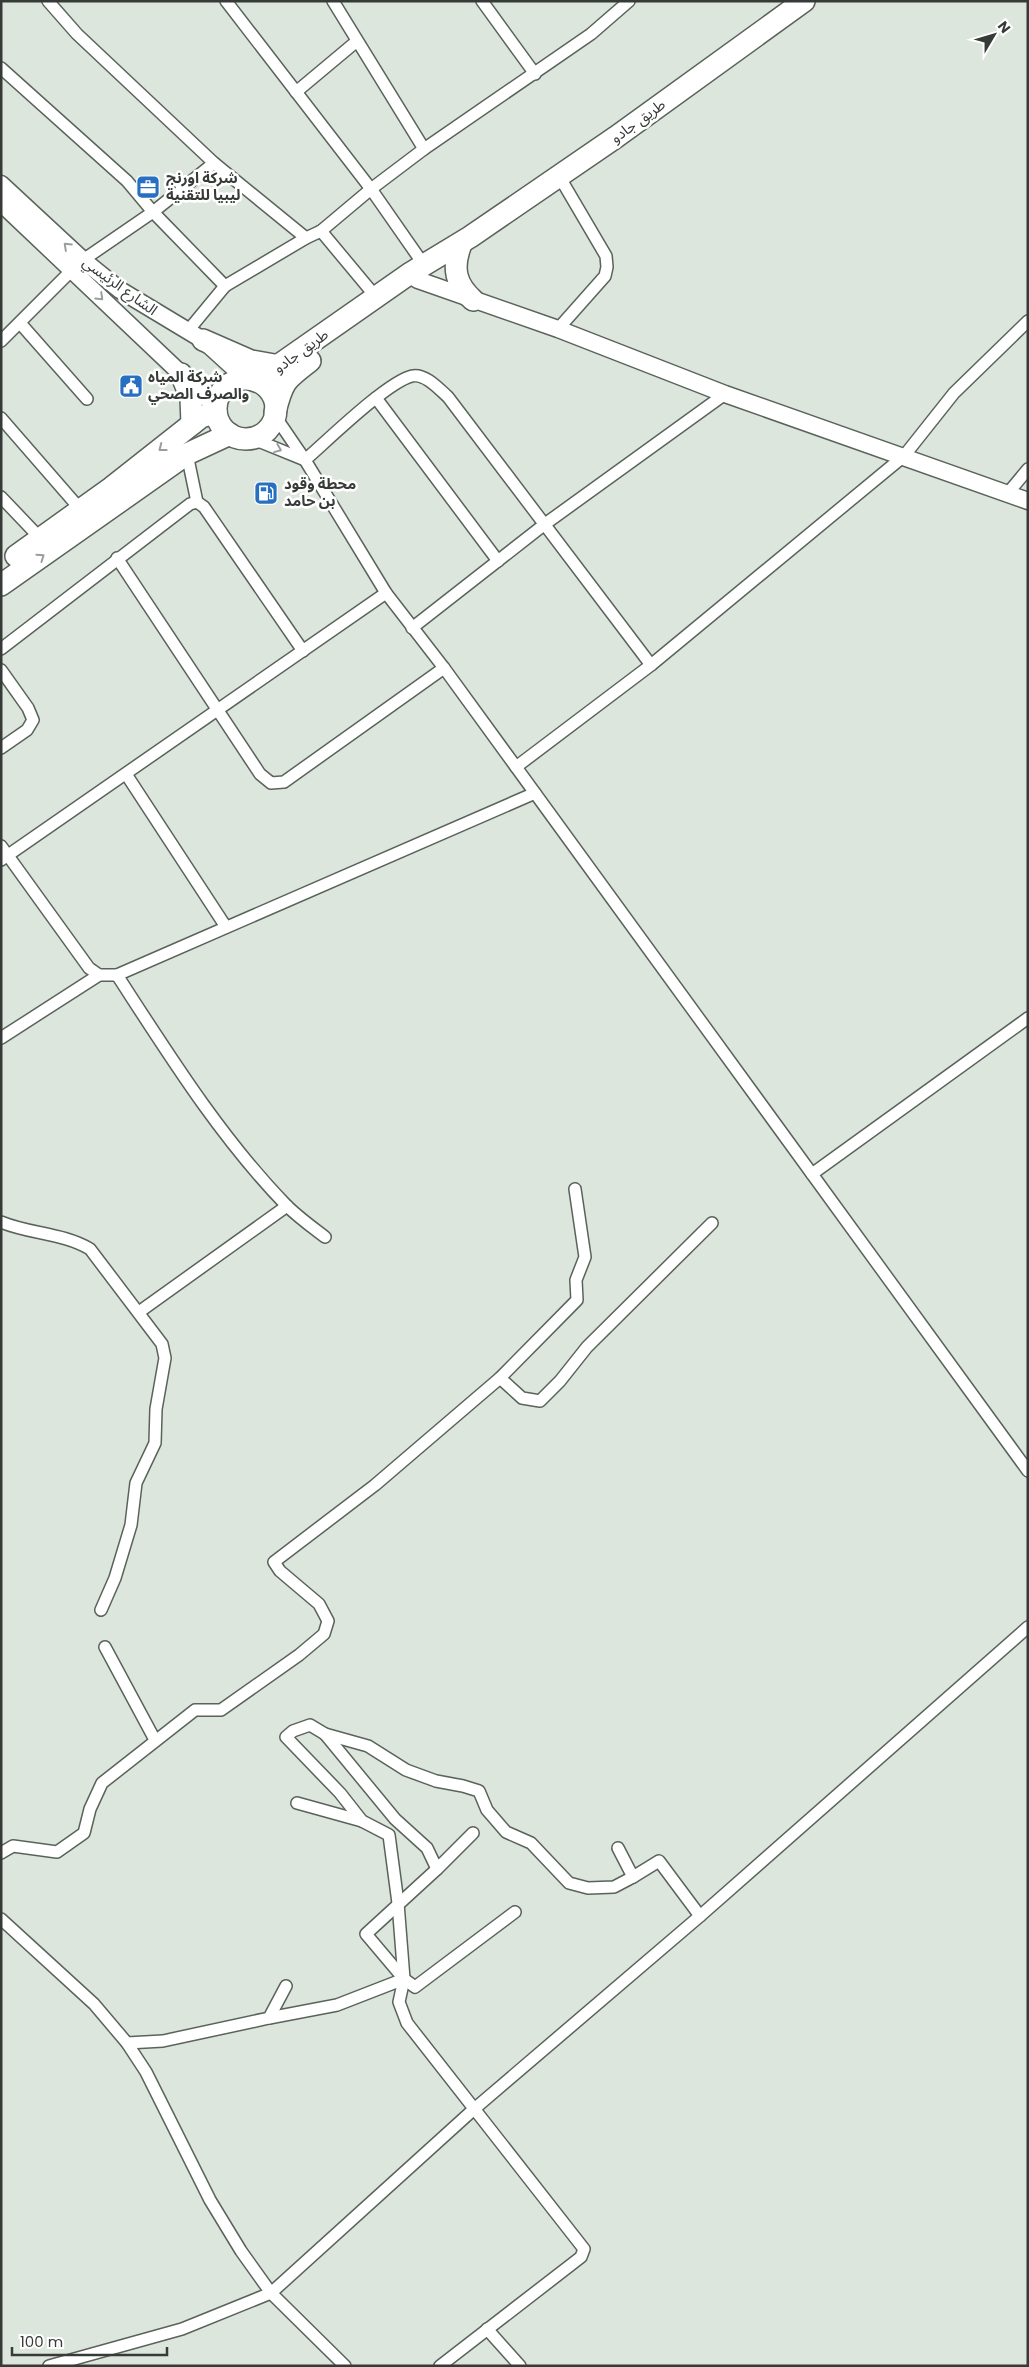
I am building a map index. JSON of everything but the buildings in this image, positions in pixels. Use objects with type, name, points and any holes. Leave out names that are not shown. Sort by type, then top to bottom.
[{"type":"highway","name":"طريق جادو","points":[[251,380],[280,366],[376,297],[465,242],[804,1]]},
{"type":"highway","points":[[465,242],[456,258],[458,282],[464,292],[473,300]]},
{"type":"highway","name":"طريق جادو","points":[[275,414],[282,386],[290,376],[417,273]]},
{"type":"highway","points":[[195,336],[251,361],[280,366]]},
{"type":"highway","points":[[181,374],[191,398],[192,424]]},
{"type":"highway","points":[[251,380],[268,389],[272,396],[275,414],[263,433],[251,438],[236,437],[220,424],[216,410],[220,393],[225,387],[231,383],[251,380]]},
{"type":"highway","points":[[1,567],[81,510],[192,424],[216,410]]},
{"type":"highway","points":[[1,585],[187,454],[230,434]]},
{"type":"street","points":[[48,1],[77,34],[214,163],[306,238]]},
{"type":"street","points":[[226,1],[371,189],[417,273],[473,300],[558,329],[725,394],[1028,501]]},
{"type":"street","points":[[333,1],[424,149]]},
{"type":"street","points":[[482,1],[535,74]]},
{"type":"street","points":[[195,336],[225,286],[321,231],[371,189],[424,149],[591,34],[628,1]]},
{"type":"street","points":[[296,92],[357,41]]},
{"type":"street","points":[[1,68],[127,181],[153,212],[225,286]]},
{"type":"street","points":[[1,341],[77,265],[153,212],[214,163]]},
{"type":"street","points":[[558,329],[605,276],[607,267],[606,256],[559,176]]},
{"type":"street","name":"الشارع الرئيسي","points":[[1,184],[216,410]]},
{"type":"street","name":"الشارع الرئيسي","points":[[1,202],[77,265],[195,336],[251,380]]},
{"type":"street","points":[[321,231],[376,297]]},
{"type":"street","points":[[516,767],[651,665],[904,456],[954,393],[1028,321]]},
{"type":"street","points":[[20,323],[87,399]]},
{"type":"street","points":[[305,460],[376,398],[412,376],[422,377],[435,385],[448,397],[651,665]]},
{"type":"street","points":[[412,628],[545,524],[725,394]]},
{"type":"street","points":[[376,398],[498,561]]},
{"type":"street","points":[[275,414],[386,593],[536,793],[1028,1471]]},
{"type":"street","points":[[1,418],[81,510]]},
{"type":"street","points":[[251,438],[305,460]]},
{"type":"street","points":[[187,454],[197,502],[204,507],[303,650]]},
{"type":"street","points":[[1008,493],[1028,469]]},
{"type":"street","points":[[1,497],[41,538]]},
{"type":"street","points":[[1,649],[117,558],[190,504],[197,502]]},
{"type":"street","points":[[117,558],[260,774],[272,783],[284,782],[444,668]]},
{"type":"street","points":[[5,858],[386,593]]},
{"type":"street","points":[[1,670],[28,708],[33,720],[28,730],[1,748]]},
{"type":"street","points":[[126,774],[226,927]]},
{"type":"street","points":[[1,1038],[99,975],[117,975],[536,793]]},
{"type":"street","points":[[1,846],[5,858],[89,968],[99,975]]},
{"type":"street","points":[[117,975],[193,1092],[287,1206],[325,1237]]},
{"type":"street","points":[[812,1174],[1028,1018]]},
{"type":"street","points":[[1,1853],[13,1846],[57,1852],[84,1833],[90,1809],[102,1783],[195,1710],[221,1710],[299,1655],[324,1634],[328,1622],[319,1604],[280,1571],[274,1562],[375,1484],[500,1378],[577,1300],[576,1280],[585,1257],[575,1189]]},
{"type":"street","points":[[139,1312],[287,1206]]},
{"type":"street","points":[[1,1222],[22,1230],[74,1241],[90,1249],[162,1344],[165,1358],[156,1409],[154,1443],[136,1483],[132,1525],[115,1578],[101,1610]]},
{"type":"street","points":[[500,1378],[522,1398],[540,1401],[560,1381],[587,1347],[712,1223]]},
{"type":"street","points":[[49,2366],[182,2329],[271,2293],[473,2110],[700,1916],[1028,1627]]},
{"type":"street","points":[[105,1647],[155,1740]]},
{"type":"street","points":[[362,1821],[313,1763],[286,1737],[293,1731],[310,1725],[325,1734],[368,1746],[406,1770],[436,1782],[463,1786],[478,1791],[487,1810],[506,1832],[531,1843],[569,1883],[588,1888],[614,1887],[659,1861],[700,1916]]},
{"type":"street","points":[[325,1734],[395,1819],[427,1848],[437,1869]]},
{"type":"street","points":[[297,1803],[362,1821],[389,1835],[398,1903],[404,1979],[399,2002],[406,2023],[473,2110],[580,2241],[584,2249],[581,2257],[440,2366]]},
{"type":"street","points":[[473,1834],[366,1934],[404,1979],[415,1987],[515,1912]]},
{"type":"street","points":[[618,1848],[633,1877]]},
{"type":"street","points":[[1,1919],[94,2004],[127,2043],[149,2078],[210,2200],[271,2293],[345,2366]]},
{"type":"street","points":[[127,2043],[163,2041],[337,2005],[404,1979]]},
{"type":"street","points":[[269,2018],[286,1986]]},
{"type":"street","points":[[487,2329],[520,2366]]},
{"type":"place","name":"شركة اورنج ليبيا للتقنية","points":[[148,187]]},
{"type":"place","name":"شركة المياه والصرف الصحي","points":[[131,386]]},
{"type":"place","name":"محطة وقود بن حامد","points":[[266,493]]}]
